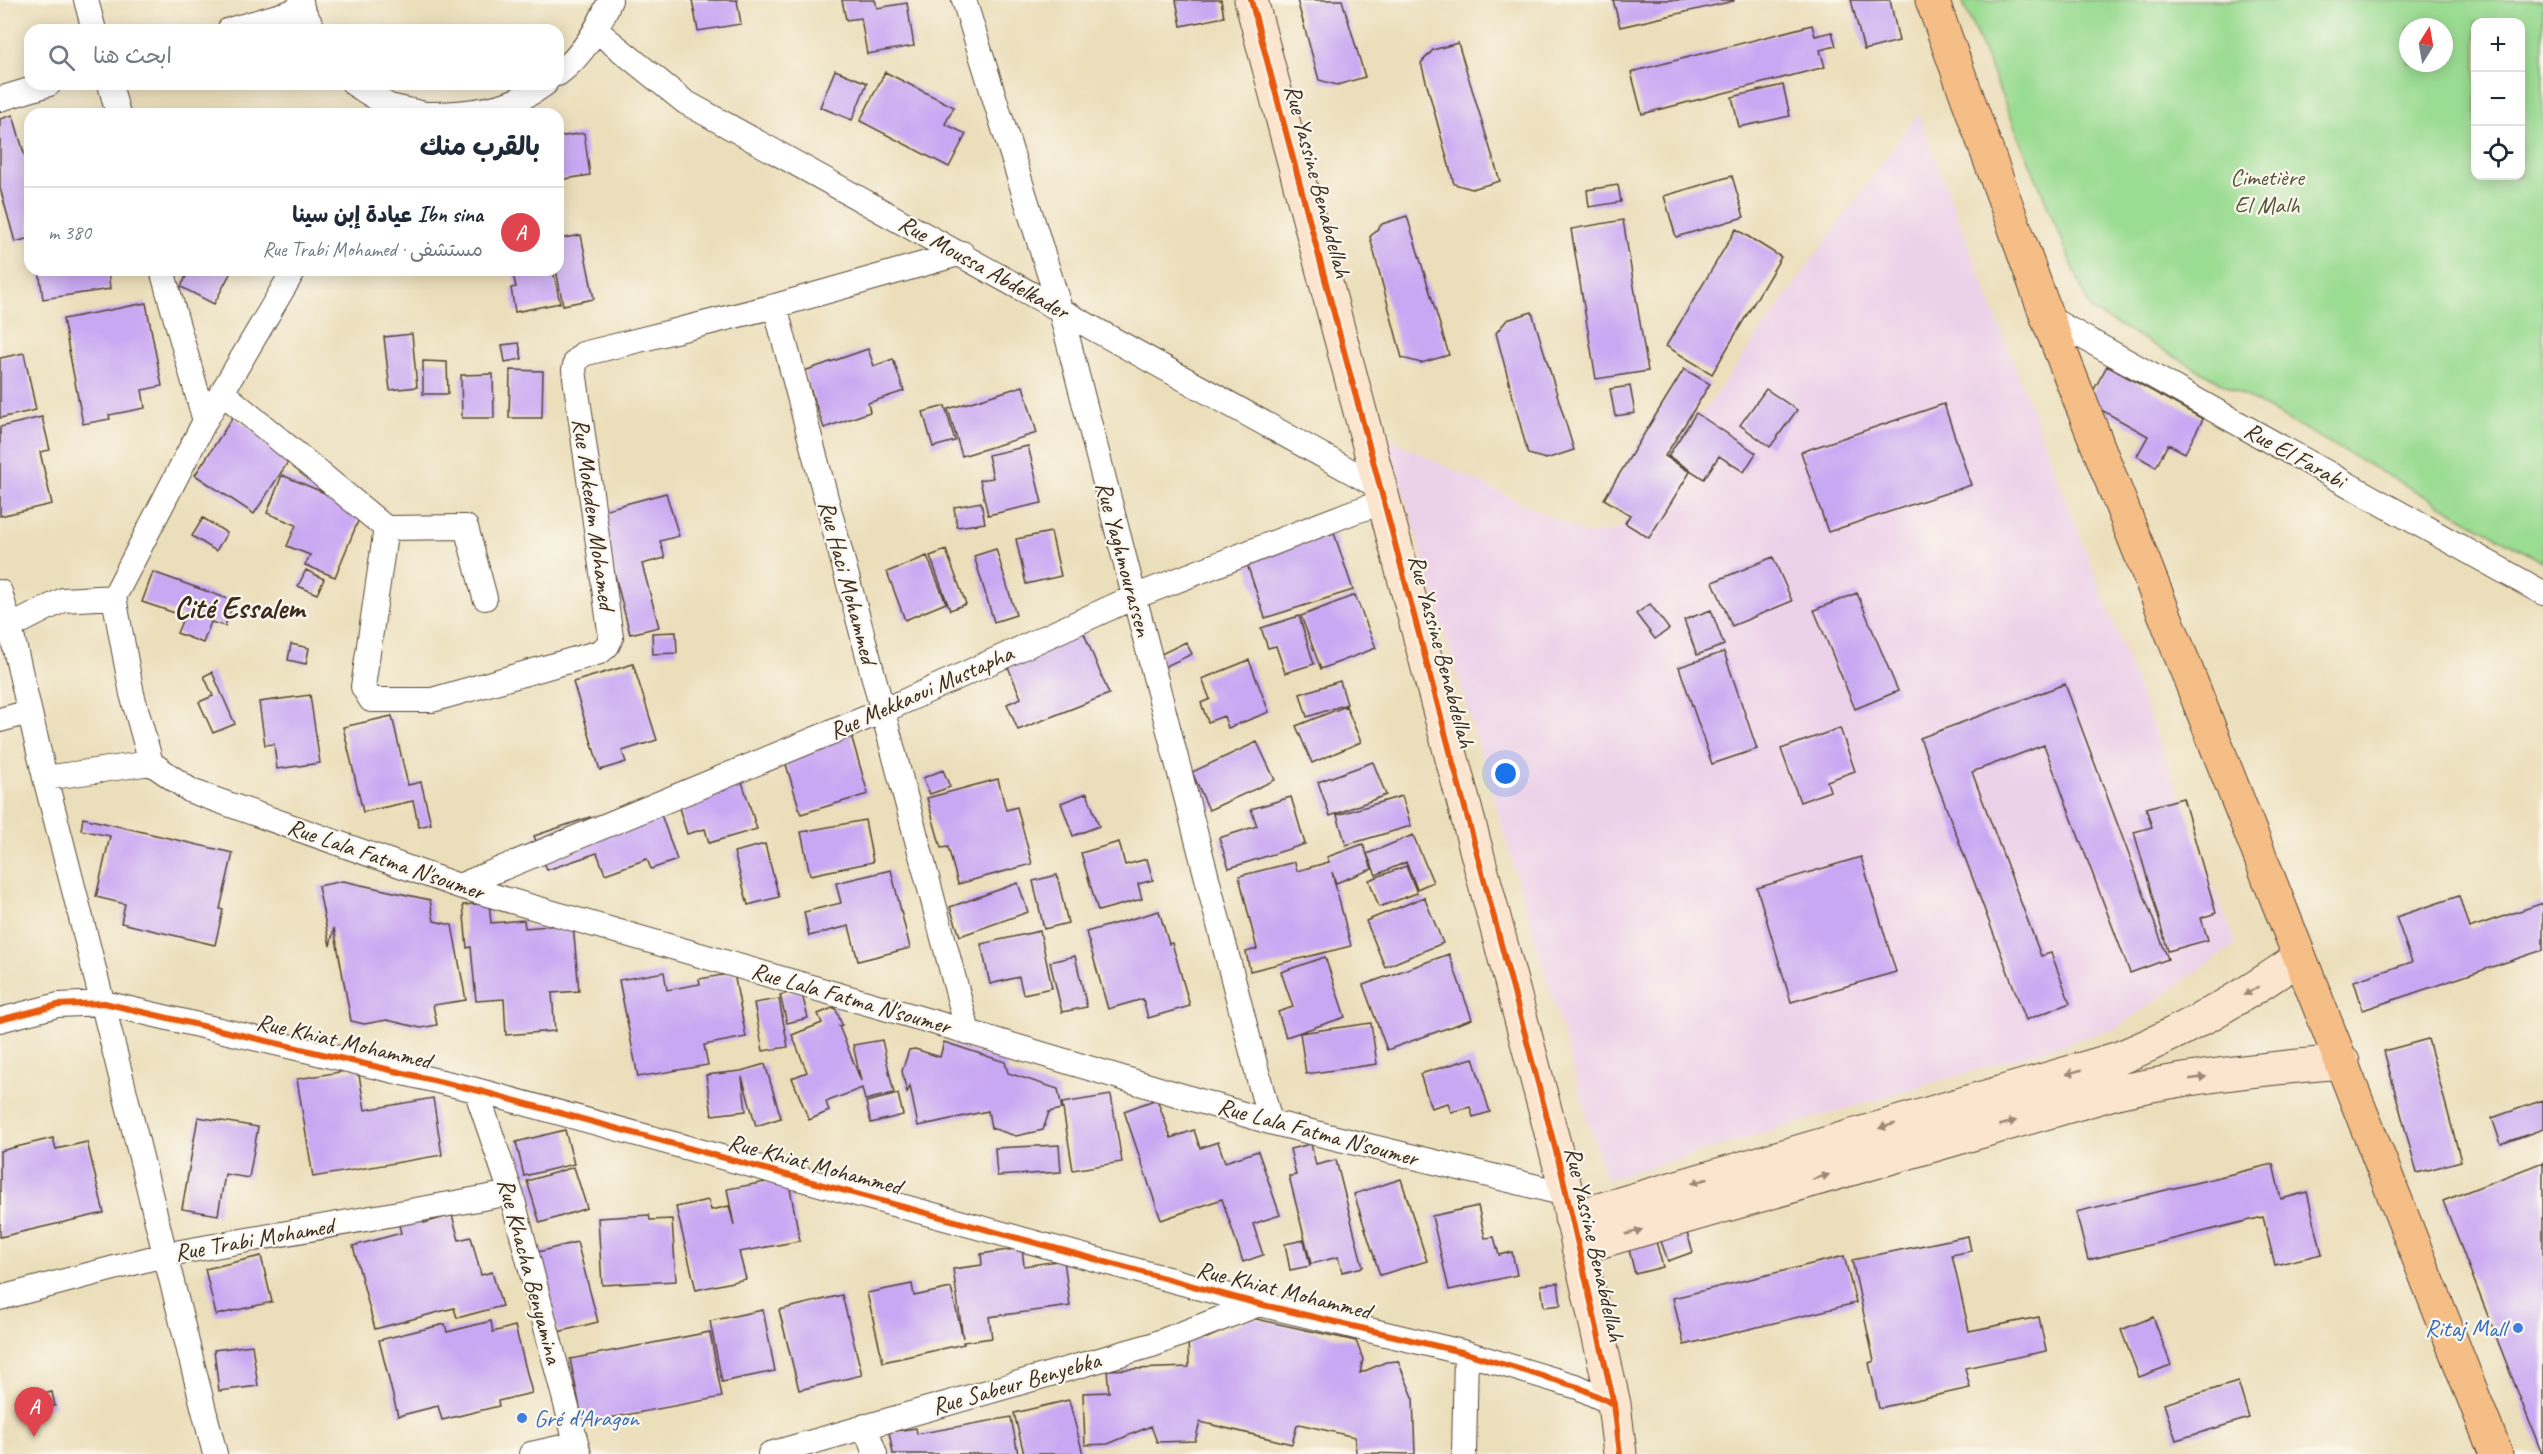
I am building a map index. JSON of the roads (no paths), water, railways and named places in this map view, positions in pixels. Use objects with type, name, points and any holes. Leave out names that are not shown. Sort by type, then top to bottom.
[{"type":"main road","points":[[1932,0],[2047,317],[2496,1454]]},
{"type":"street","points":[[86,0],[92,24]]},
{"type":"street","points":[[564,70],[597,31],[610,0]]},
{"type":"street","name":"Rue Yaghmourassen","points":[[964,0],[1060,309],[1270,1122]]},
{"type":"street","name":"Rue Yassine Benabdellah","points":[[1251,0],[1572,1220],[1614,1404],[1620,1454]]},
{"type":"street","points":[[246,24],[302,4],[311,24]]},
{"type":"street","name":"Rue Moussa Abdelkader","points":[[597,31],[685,102],[1060,309],[1383,495]]},
{"type":"street","points":[[0,99],[29,90]]},
{"type":"street","points":[[112,90],[116,108]]},
{"type":"street","points":[[362,90],[384,108]]},
{"type":"street","points":[[488,108],[527,97],[537,90]]},
{"type":"street","name":"Rue Mokedem Mohamed","points":[[386,528],[363,687],[371,700],[432,700],[600,652],[611,638],[574,370],[576,361],[583,354],[775,306],[962,254]]},
{"type":"street","points":[[164,276],[204,422]]},
{"type":"street","points":[[45,778],[151,763],[132,694],[114,597],[204,422],[291,276]]},
{"type":"street","name":"Rue Haci Mohammed","points":[[775,306],[968,1032]]},
{"type":"street","name":"Rue El Farabi","points":[[2047,317],[2543,593]]},
{"type":"street","points":[[223,393],[386,528],[466,527],[486,598]]},
{"type":"street","name":"Rue Mekkaoui Mustapha","points":[[459,886],[883,711],[1134,597],[1353,512],[1383,495]]},
{"type":"street","points":[[0,592],[45,778],[104,1003],[126,1105],[215,1454]]},
{"type":"street","points":[[10,627],[63,600],[114,597]]},
{"type":"street","points":[[0,720],[29,712]]},
{"type":"street","name":"Rue Lala Fatma N'soumer","points":[[151,763],[191,791],[459,886],[968,1032],[1270,1122],[1572,1220]]},
{"type":"street","points":[[1572,1220],[2119,1058],[2162,1041],[2214,1013],[2299,958]]},
{"type":"street","name":"Rue Khiat Mohammed","points":[[0,1020],[58,1005],[104,1003],[476,1090],[1260,1304],[1466,1353],[1578,1387],[1614,1404]]},
{"type":"street","points":[[1572,1220],[2121,1091],[2247,1071],[2343,1062]]},
{"type":"street","name":"Rue Khacha Benyamina","points":[[476,1090],[511,1193],[578,1449]]},
{"type":"street","name":"Rue Trabi Mohamed","points":[[0,1298],[164,1255],[511,1193]]},
{"type":"street","name":"Rue Sabeur Benyebka","points":[[770,1454],[1152,1345],[1260,1304]]},
{"type":"street","points":[[1464,1454],[1466,1353]]},
{"type":"street","points":[[865,1426],[875,1454]]},
{"type":"street","points":[[531,1454],[578,1449]]},
{"type":"place","name":"Ritaj Mall","points":[[2518,1328]]},
{"type":"place","name":"Gré d'Aragon","points":[[522,1418]]},
{"type":"place","name":"Ibn sina عيادة إبن سينا","points":[[34,1437]]},
{"type":"district","name":"Cité Essalem","points":[[239,608]]},
{"type":"park label","name":"Cimetière El Malh","points":[[2267,191]]}]
